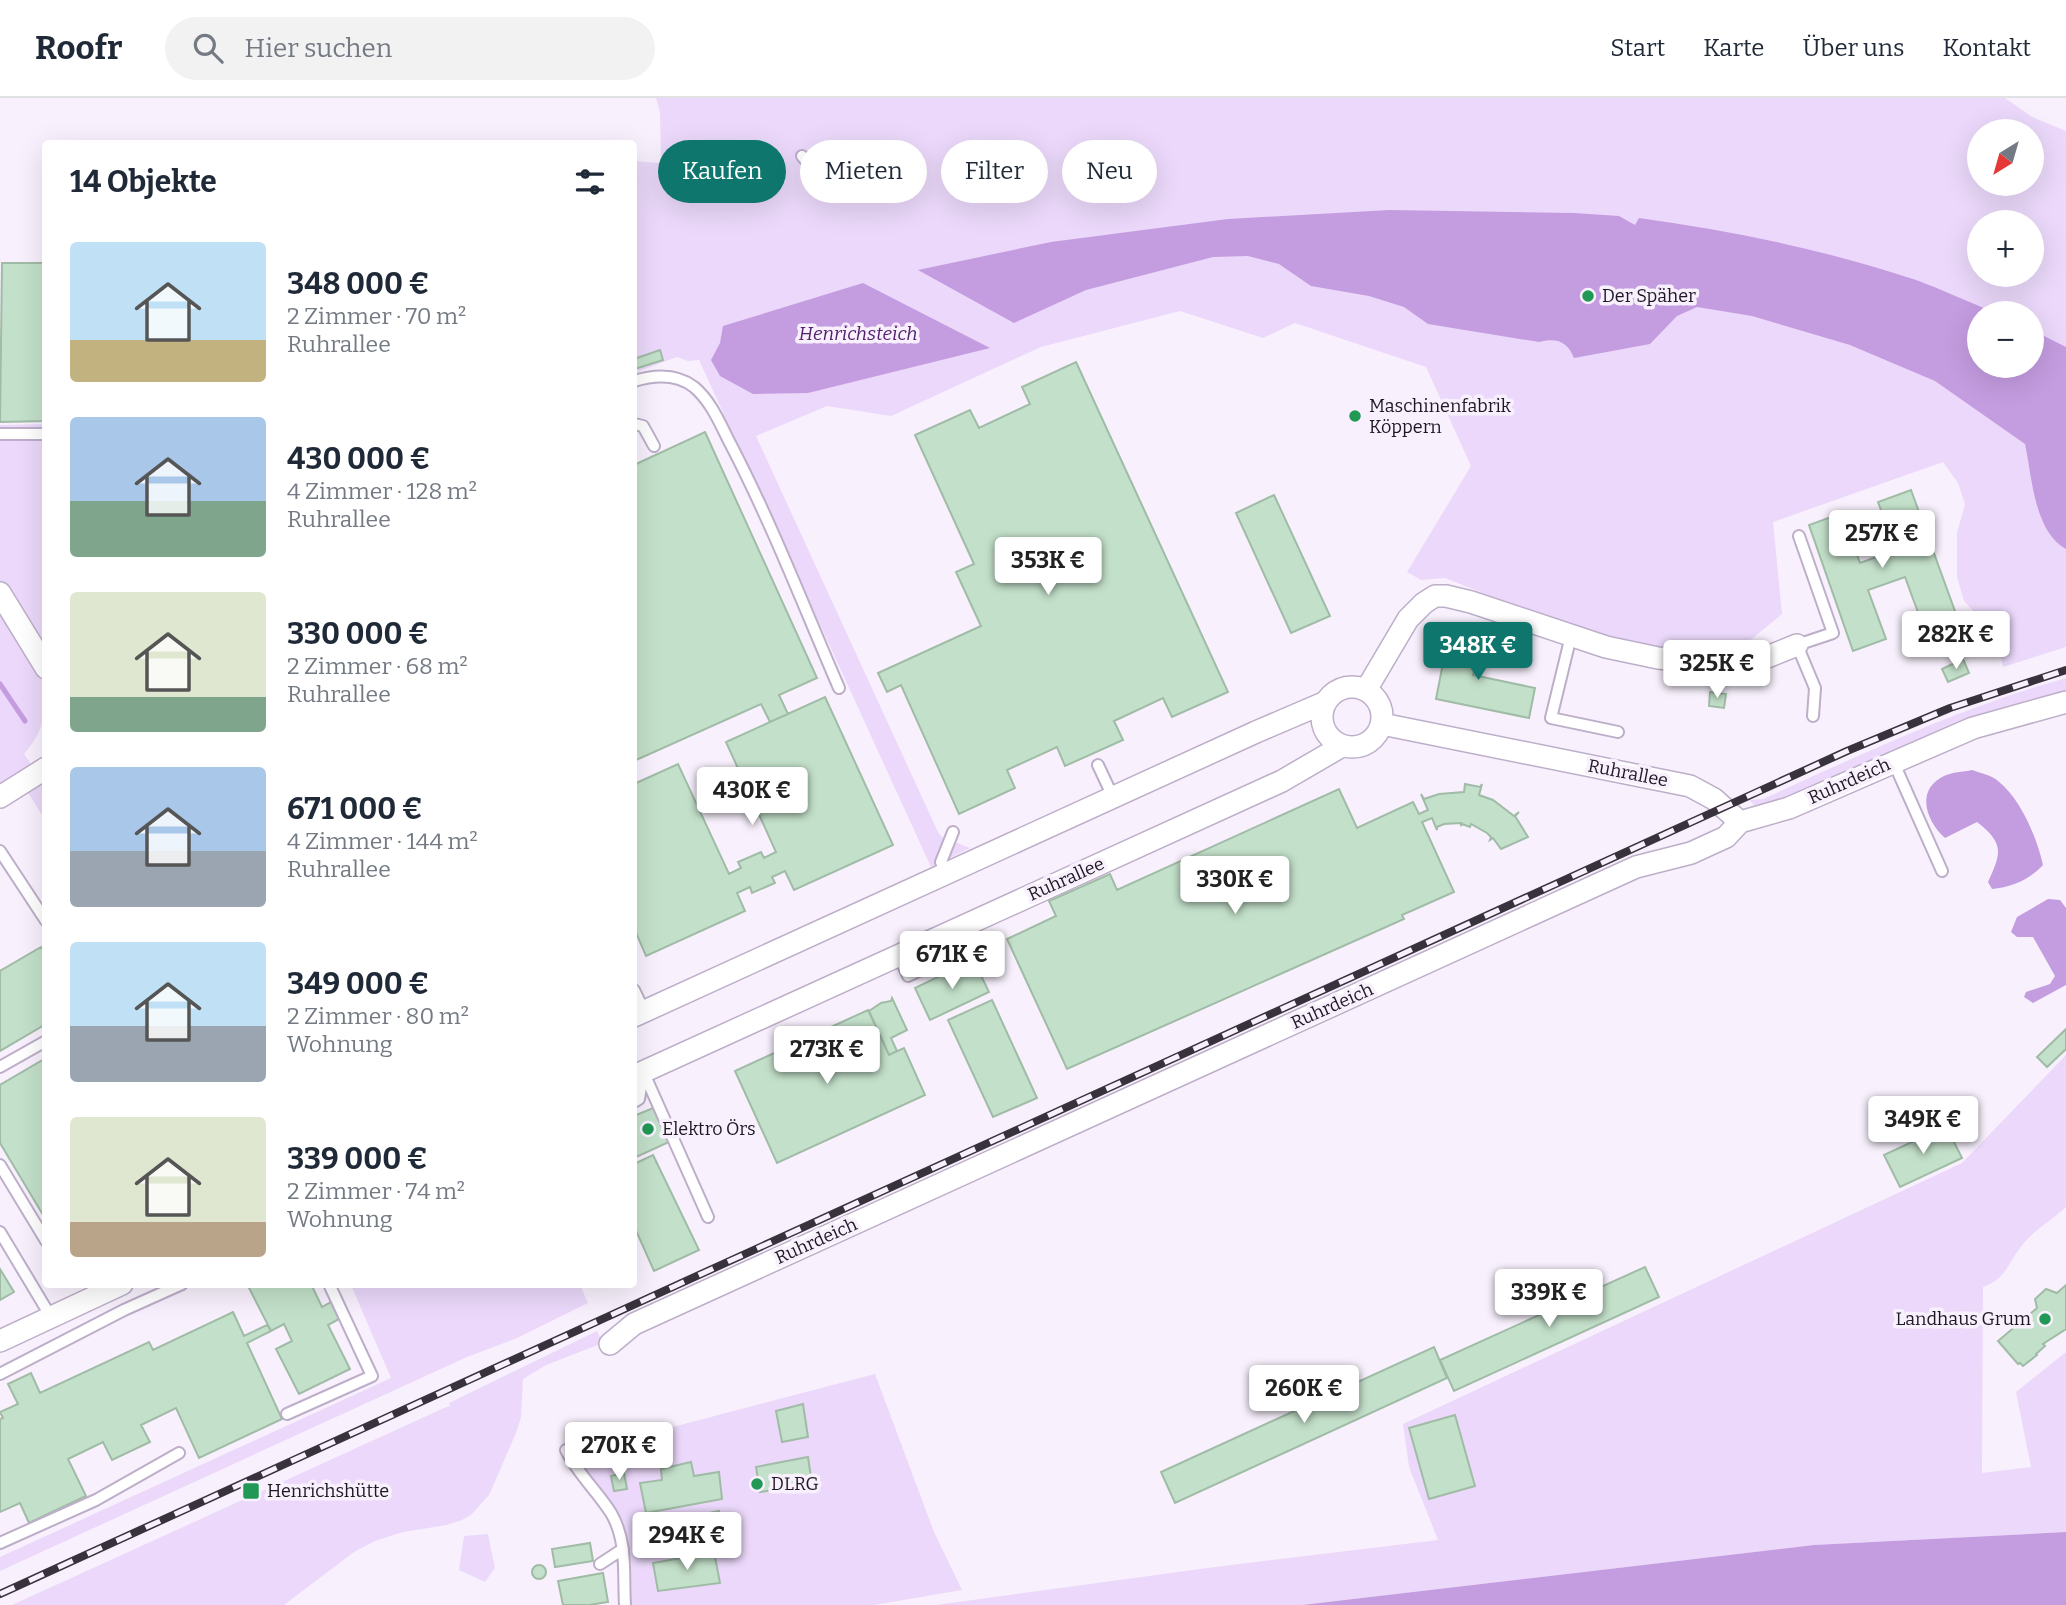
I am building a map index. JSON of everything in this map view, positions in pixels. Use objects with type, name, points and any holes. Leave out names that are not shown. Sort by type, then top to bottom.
[{"type":"street","points":[[0,593],[42,661]]},
{"type":"street","points":[[1366,690],[1408,619],[1435,596],[1471,602],[1606,647],[1658,658],[1745,666],[1797,645]]},
{"type":"street","points":[[1342,746],[1332,740],[1325,730],[1322,713],[1332,695],[1345,688],[1366,690],[1376,698],[1381,708],[1382,724]]},
{"type":"street","points":[[639,1014],[1326,702]]},
{"type":"street","name":"Ruhrdeich","points":[[610,1344],[634,1324],[646,1318],[1636,867],[1698,850],[1726,837],[1740,822],[1790,808],[1973,728],[2066,702]]},
{"type":"street","name":"Ruhrallee","points":[[638,1074],[1282,781],[1342,746],[1353,748],[1367,744],[1373,740],[1382,724],[1690,786],[1714,799],[1740,822]]},
{"type":"street","points":[[0,797],[42,771]]},
{"type":"street","points":[[0,1341],[113,1288]]},
{"type":"lane","points":[[637,380],[671,376],[694,387],[710,405],[746,475],[839,688]]},
{"type":"lane","points":[[637,425],[643,426],[654,446]]},
{"type":"lane","points":[[0,434],[42,434]]},
{"type":"lane","points":[[1799,536],[1833,633],[1797,645],[1815,688],[1813,716]]},
{"type":"lane","points":[[1571,636],[1551,718],[1618,732]]},
{"type":"lane","points":[[1893,761],[1942,871]]},
{"type":"lane","points":[[1098,765],[1113,797]]},
{"type":"lane","points":[[947,874],[941,862],[953,832]]},
{"type":"lane","points":[[0,851],[42,915]]},
{"type":"lane","points":[[0,1067],[42,1043]]},
{"type":"lane","points":[[637,1100],[638,1074]]},
{"type":"lane","points":[[638,1074],[708,1217]]},
{"type":"lane","points":[[0,1165],[42,1234]]},
{"type":"lane","points":[[0,1232],[51,1317]]},
{"type":"lane","points":[[0,1374],[124,1310],[173,1288]]},
{"type":"lane","points":[[287,1414],[372,1376],[331,1288]]},
{"type":"lane","points":[[566,1450],[575,1469],[612,1516],[626,1557],[625,1605]]},
{"type":"lane","points":[[0,1543],[96,1500],[179,1453]]},
{"type":"lane","points":[[600,1564],[623,1549]]},
{"type":"shaded area","points":[[656,98],[2005,98],[2037,119],[1967,119],[1967,196],[2044,196],[2044,122],[2066,131],[2066,647],[2003,667],[1998,638],[1964,601],[1957,577],[1957,533],[1965,504],[1958,483],[1943,462],[1773,522],[1782,614],[1742,647],[1728,652],[1663,648],[1600,634],[1539,615],[1445,578],[1421,580],[1407,572],[1471,466],[1426,367],[1295,323],[1263,338],[1180,311],[1041,347],[891,416],[827,406],[756,436],[938,832],[942,837],[970,848],[931,867],[699,360],[688,361],[677,357],[637,372],[637,161],[658,163],[658,203],[786,203],[786,140],[661,140],[660,112]]},
{"type":"shaded area","points":[[42,424],[42,721],[34,741],[24,754],[42,780],[42,815],[17,775],[0,786],[0,425]]},
{"type":"shaded area","points":[[2066,678],[2066,691],[1976,717],[1789,798],[1754,805],[1749,800],[1763,799],[1950,717]]},
{"type":"shaded area","points":[[2066,1055],[2066,1207],[2025,1242],[1997,1280],[1983,1287],[1982,1473],[2031,1467],[2016,1392],[2066,1352],[2066,1532],[1814,1545],[1302,1605],[936,1605],[1438,1540],[1409,1467],[1403,1424],[1962,1163]]},
{"type":"shaded area","points":[[352,1288],[581,1288],[588,1303],[517,1338],[467,1357],[0,1571],[0,1557],[391,1378]]},
{"type":"shaded area","points":[[597,1331],[603,1343],[546,1365],[523,1379],[521,1417],[516,1433],[489,1495],[471,1515],[447,1525],[403,1532],[375,1541],[354,1552],[284,1605],[12,1605],[450,1406],[449,1403]]},
{"type":"shaded area","name":"DLRG","points":[[875,1374],[934,1532],[962,1590],[874,1605],[631,1605],[631,1561],[626,1530],[612,1503],[585,1468],[665,1429]]},
{"type":"shaded area","points":[[488,1534],[495,1568],[485,1582],[459,1570],[464,1536]]},
{"type":"water","name":"Henrichsteich","points":[[1389,210],[1619,216],[1635,225],[1639,218],[1744,235],[1882,269],[1926,284],[1967,301],[1967,378],[2044,378],[2044,336],[2066,347],[2066,549],[2055,541],[2041,517],[2025,444],[1935,381],[1850,345],[1752,316],[1697,307],[1677,316],[1650,344],[1574,358],[1569,348],[1561,342],[1539,342],[1428,324],[1404,307],[1369,296],[1311,286],[1279,264],[1248,256],[1213,257],[1086,290],[1014,323],[918,270],[1051,242],[1228,219]]},
{"type":"water","name":"Henrichsteich","points":[[863,283],[990,348],[808,393],[753,394],[720,376],[711,360],[720,343],[723,326]]},
{"type":"water","points":[[1972,770],[1993,777],[2006,789],[2021,808],[2037,843],[2043,865],[2026,879],[2006,887],[1992,889],[1988,882],[1996,863],[1998,849],[1986,830],[1977,822],[1945,838],[1933,823],[1926,806],[1929,789],[1935,782],[1947,775]]},
{"type":"water","points":[[2048,899],[2060,900],[2066,908],[2066,985],[2033,1003],[2024,997],[2026,992],[2050,984],[2055,976],[2033,937],[2017,937],[2011,932],[2017,917]]},
{"type":"water","points":[[2066,1532],[2066,1605],[1302,1605],[1814,1545]]},
{"type":"building","points":[[2,263],[42,263],[42,421],[0,422]]},
{"type":"building","points":[[660,350],[663,360],[637,368],[637,358]]},
{"type":"building","points":[[1076,362],[1228,692],[1172,717],[1163,698],[1114,721],[1123,740],[1065,766],[1057,747],[1007,770],[1015,788],[959,814],[901,685],[887,692],[878,673],[981,626],[956,572],[974,564],[915,435],[970,410],[979,428],[1030,404],[1022,387]]},
{"type":"building","points":[[705,432],[817,678],[779,695],[788,714],[770,722],[761,704],[637,760],[637,464]]},
{"type":"building","points":[[1911,490],[1956,614],[1923,626],[1905,577],[1868,590],[1886,639],[1853,651],[1809,525],[1842,513],[1860,563],[1896,550],[1878,502]]},
{"type":"building","points":[[1274,495],[1330,616],[1291,633],[1236,513]]},
{"type":"building","points":[[1449,632],[1481,638],[1473,675],[1535,688],[1529,718],[1436,699]]},
{"type":"building","points":[[1963,659],[1969,673],[1948,682],[1942,669]]},
{"type":"building","points":[[1710,692],[1726,694],[1724,708],[1709,706]]},
{"type":"building","points":[[825,697],[893,845],[794,890],[785,871],[772,877],[775,883],[752,893],[750,887],[737,893],[745,911],[646,956],[637,935],[637,783],[678,764],[729,874],[741,868],[738,862],[761,852],[764,858],[776,852],[726,742]]},
{"type":"building","points":[[1465,784],[1480,787],[1482,784],[1479,795],[1493,800],[1514,816],[1519,812],[1515,816],[1528,837],[1501,849],[1493,838],[1490,840],[1491,837],[1487,833],[1471,824],[1470,827],[1461,826],[1461,823],[1444,824],[1437,827],[1437,830],[1432,818],[1422,822],[1454,892],[1402,915],[1404,919],[1067,1069],[1007,939],[1056,916],[1049,901],[1110,874],[1117,890],[1339,789],[1357,828],[1413,802],[1419,814],[1428,810],[1421,794],[1424,799],[1439,794],[1464,792]]},
{"type":"building","points":[[42,949],[42,1026],[0,1051],[0,971]]},
{"type":"building","points":[[973,961],[989,992],[930,1020],[915,988],[974,963]]},
{"type":"building","points":[[892,998],[907,1030],[891,1038],[897,1051],[889,1055],[869,1011],[881,1003],[891,1001]]},
{"type":"building","points":[[992,1000],[1037,1098],[993,1117],[948,1020]]},
{"type":"building","points":[[868,1010],[889,1055],[904,1048],[925,1095],[777,1163],[735,1071]]},
{"type":"building","points":[[2066,1029],[2066,1049],[2047,1067],[2037,1057]]},
{"type":"building","points":[[42,1060],[42,1213],[0,1143],[0,1085]]},
{"type":"building","name":"Elektro Örs","points":[[653,1108],[669,1142],[637,1157],[637,1115]]},
{"type":"building","points":[[1946,1126],[1962,1158],[1900,1187],[1884,1155]]},
{"type":"building","points":[[653,1155],[699,1250],[654,1271],[637,1233],[637,1163]]},
{"type":"building","points":[[1645,1267],[1659,1297],[1454,1391],[1440,1360]]},
{"type":"building","points":[[0,1269],[14,1292],[0,1300]]},
{"type":"building","name":"Landhaus Grum","points":[[2066,1285],[2066,1329],[2043,1344],[2045,1346],[2037,1355],[2023,1366],[2018,1364],[1998,1341],[2037,1308],[2035,1299],[2046,1289],[2057,1293]]},
{"type":"building","points":[[249,1288],[313,1288],[322,1307],[331,1302],[339,1319],[328,1325],[350,1369],[299,1394],[276,1349],[292,1341],[284,1324],[271,1331]]},
{"type":"building","points":[[233,1312],[244,1336],[267,1325],[271,1331],[247,1343],[282,1419],[199,1458],[176,1408],[141,1425],[150,1442],[112,1460],[103,1442],[68,1459],[86,1496],[29,1523],[20,1503],[0,1512],[0,1419],[3,1418],[0,1412],[18,1404],[8,1384],[31,1373],[40,1393],[149,1342],[153,1350]]},
{"type":"building","points":[[1434,1347],[1447,1378],[1175,1503],[1161,1472]]},
{"type":"building","points":[[803,1404],[808,1437],[782,1442],[776,1411]]},
{"type":"building","points":[[1455,1415],[1475,1486],[1429,1499],[1409,1428]]},
{"type":"building","points":[[808,1457],[812,1484],[760,1492],[756,1467]]},
{"type":"building","points":[[691,1462],[694,1476],[719,1472],[722,1499],[646,1513],[640,1483],[662,1480],[661,1469]]},
{"type":"building","points":[[624,1473],[627,1489],[614,1491],[611,1476]]},
{"type":"building","points":[[719,1511],[724,1537],[685,1544],[680,1519]]},
{"type":"building","points":[[590,1543],[593,1561],[555,1567],[552,1549]]},
{"type":"building","points":[[714,1552],[720,1583],[658,1591],[653,1563]]},
{"type":"building","points":[[536,1565],[542,1565],[546,1572],[542,1579],[536,1579],[532,1575],[532,1569]]},
{"type":"building","points":[[603,1573],[608,1602],[563,1605],[558,1581]]},
{"type":"waterway","points":[[0,684],[25,721]]},
{"type":"railway","points":[[0,1594],[1847,751],[1950,708],[2066,670]]},
{"type":"place","name":"Der Späher","points":[[1588,296]]},
{"type":"place","name":"Maschinenfabrik Köppern","points":[[1355,416]]},
{"type":"place","name":"Elektro Örs","points":[[648,1129]]},
{"type":"place","name":"Landhaus Grum","points":[[2045,1319]]},
{"type":"place","name":"DLRG","points":[[757,1484]]},
{"type":"place","name":"Henrichshütte","points":[[251,1491]]}]
